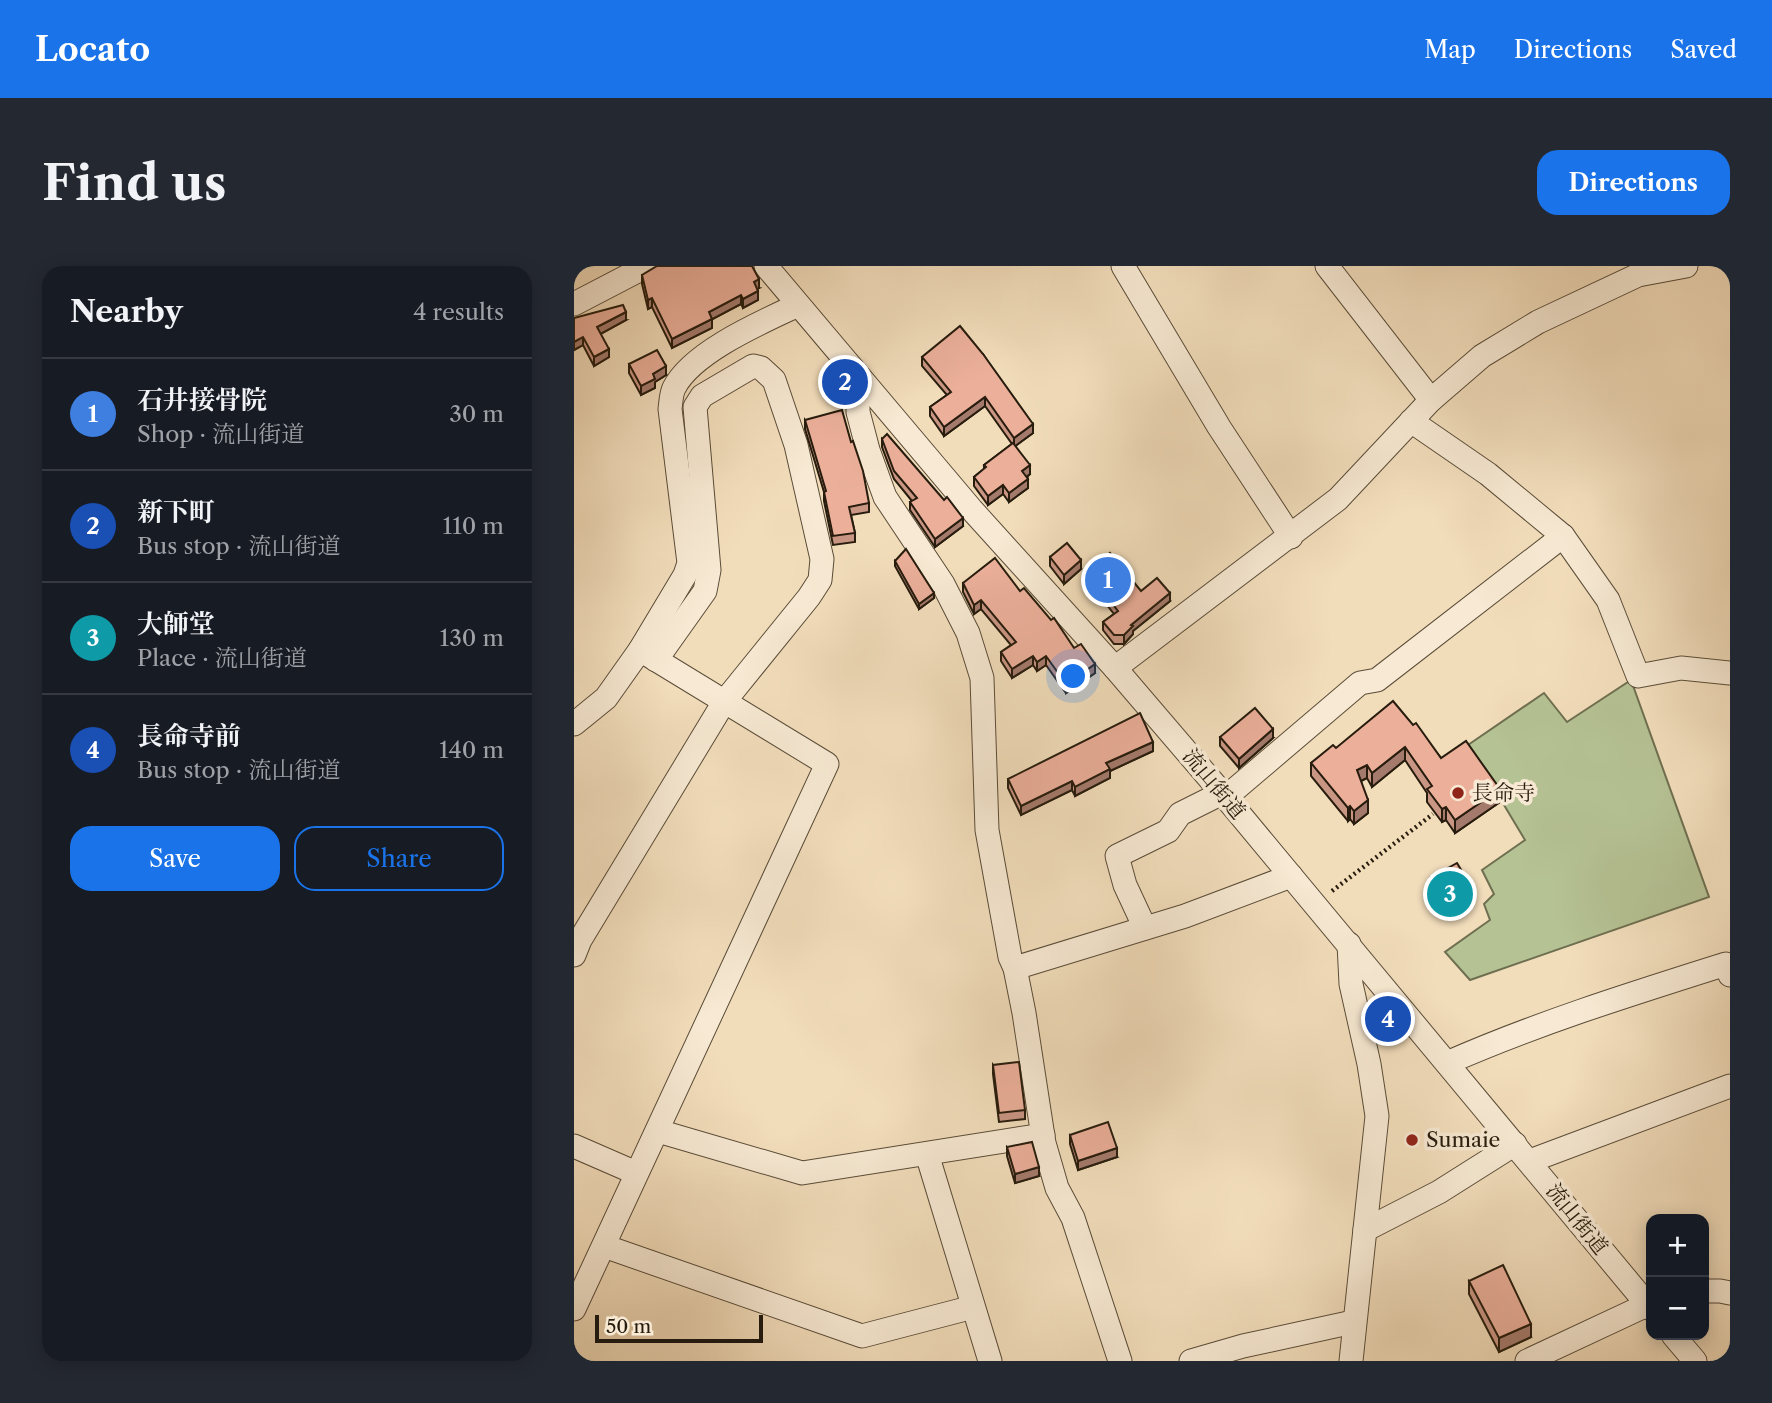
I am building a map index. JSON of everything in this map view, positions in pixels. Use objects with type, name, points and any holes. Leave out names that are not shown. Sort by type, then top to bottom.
[{"type":"street","points":[[574,304],[647,266]]},
{"type":"street","name":"流山街道","points":[[766,266],[981,520],[1115,668],[1224,795],[1646,1301]]},
{"type":"street","points":[[1123,266],[1219,427],[1291,537]]},
{"type":"street","points":[[1327,266],[1431,400]]},
{"type":"street","points":[[1115,668],[1338,499],[1431,400],[1482,356],[1538,322],[1638,275],[1686,266]]},
{"type":"street","points":[[648,655],[689,563],[670,409],[673,390],[687,370],[717,348],[798,305]]},
{"type":"street","points":[[574,724],[606,698],[705,591],[709,570],[695,407],[702,396],[753,366],[761,368],[774,380],[796,445],[822,559],[820,580],[724,702],[580,940],[574,955]]},
{"type":"street","points":[[865,384],[858,412],[867,450],[885,497],[911,540],[943,584],[968,634],[982,678],[987,830],[1010,957],[1015,968],[1024,1013],[1043,1135],[1057,1188],[1073,1218],[1121,1361]]},
{"type":"street","points":[[1411,421],[1488,474],[1563,536],[1608,600],[1638,676],[1681,668],[1730,673]]},
{"type":"street","points":[[1145,928],[1125,885],[1117,856],[1168,831],[1180,814],[1224,795],[1360,683],[1377,680],[1563,536]]},
{"type":"street","points":[[574,1309],[636,1173],[659,1131],[827,764],[648,655]]},
{"type":"street","points":[[1015,968],[1185,916],[1291,876]]},
{"type":"street","points":[[1349,944],[1351,984],[1369,1064],[1377,1116],[1353,1322],[1351,1361]]},
{"type":"street","points":[[1447,1063],[1509,1035],[1565,1015],[1726,964],[1730,975]]},
{"type":"street","points":[[1365,1230],[1522,1153],[1730,1086]]},
{"type":"street","points":[[659,1131],[803,1173],[1043,1135]]},
{"type":"street","points":[[574,1146],[636,1173]]},
{"type":"street","points":[[927,1154],[990,1361]]},
{"type":"street","points":[[604,1246],[862,1336],[972,1307]]},
{"type":"street","points":[[1709,1291],[1730,1293]]},
{"type":"street","points":[[1527,1361],[1646,1308]]},
{"type":"street","points":[[1191,1361],[1243,1346],[1353,1322]]},
{"type":"street","points":[[1676,1340],[1695,1361]]},
{"type":"path","points":[[1314,904],[1433,814]]},
{"type":"green space","points":[[1631,680],[1709,897],[1470,980],[1445,952],[1490,920],[1484,904],[1494,894],[1482,870],[1525,840],[1468,745],[1544,693],[1567,722]]},
{"type":"building","points":[[657,266],[752,266],[759,279],[754,282],[758,291],[743,299],[741,295],[709,312],[712,319],[672,339],[652,298],[648,300],[642,275]]},
{"type":"building","points":[[623,305],[626,312],[597,327],[609,349],[594,357],[583,337],[574,342],[574,318]]},
{"type":"building","points":[[960,326],[1033,424],[1014,438],[985,397],[944,427],[930,407],[951,392],[922,357]]},
{"type":"building","points":[[657,350],[666,366],[653,374],[655,379],[641,386],[629,364]]},
{"type":"building","points":[[842,410],[863,471],[869,503],[849,507],[855,533],[833,536],[824,492],[826,491],[805,420]]},
{"type":"building","points":[[887,434],[944,500],[947,497],[963,518],[935,539],[910,502],[917,498],[894,471],[882,439]]},
{"type":"building","points":[[1013,443],[1030,465],[1022,471],[1028,479],[1009,493],[1003,485],[988,496],[974,477],[986,467],[984,465]]},
{"type":"building","points":[[1067,543],[1081,560],[1064,575],[1050,557]]},
{"type":"building","points":[[906,549],[934,593],[919,604],[895,561]]},
{"type":"building","points":[[1110,553],[1141,591],[1157,578],[1170,593],[1131,625],[1133,626],[1124,635],[1114,635],[1103,622],[1118,611],[1087,572]]},
{"type":"building","points":[[995,558],[1020,591],[1024,588],[1051,620],[1054,618],[1074,648],[1081,644],[1095,664],[1066,684],[1046,656],[1037,662],[1033,656],[1012,669],[1001,652],[1016,642],[981,600],[974,605],[963,583]]},
{"type":"building","points":[[1393,701],[1413,725],[1416,723],[1441,758],[1466,741],[1500,789],[1455,820],[1446,807],[1442,809],[1427,789],[1432,786],[1405,747],[1372,773],[1367,765],[1357,770],[1368,800],[1354,811],[1350,806],[1348,808],[1311,763],[1333,745],[1336,748]]},
{"type":"building","points":[[1255,708],[1273,729],[1239,759],[1220,737]]},
{"type":"building","points":[[1140,713],[1153,742],[1106,763],[1110,769],[1075,787],[1072,781],[1021,806],[1008,779]]},
{"type":"building","points":[[1457,863],[1473,890],[1446,905],[1430,878]]},
{"type":"building","points":[[1019,1062],[1025,1110],[999,1113],[993,1065]]},
{"type":"building","points":[[1108,1122],[1117,1148],[1078,1161],[1070,1135]]},
{"type":"building","points":[[1032,1142],[1039,1167],[1015,1174],[1007,1147]]},
{"type":"building","points":[[1503,1265],[1531,1324],[1499,1338],[1469,1281]]},
{"type":"place","name":"新下町","points":[[845,382]]},
{"type":"place","name":"石井接骨院","points":[[1108,580]]},
{"type":"place","name":"長命寺","points":[[1458,793]]},
{"type":"place","name":"大師堂","points":[[1450,894]]},
{"type":"place","name":"長命寺前","points":[[1388,1019]]},
{"type":"place","name":"Sumaie","points":[[1412,1140]]}]
